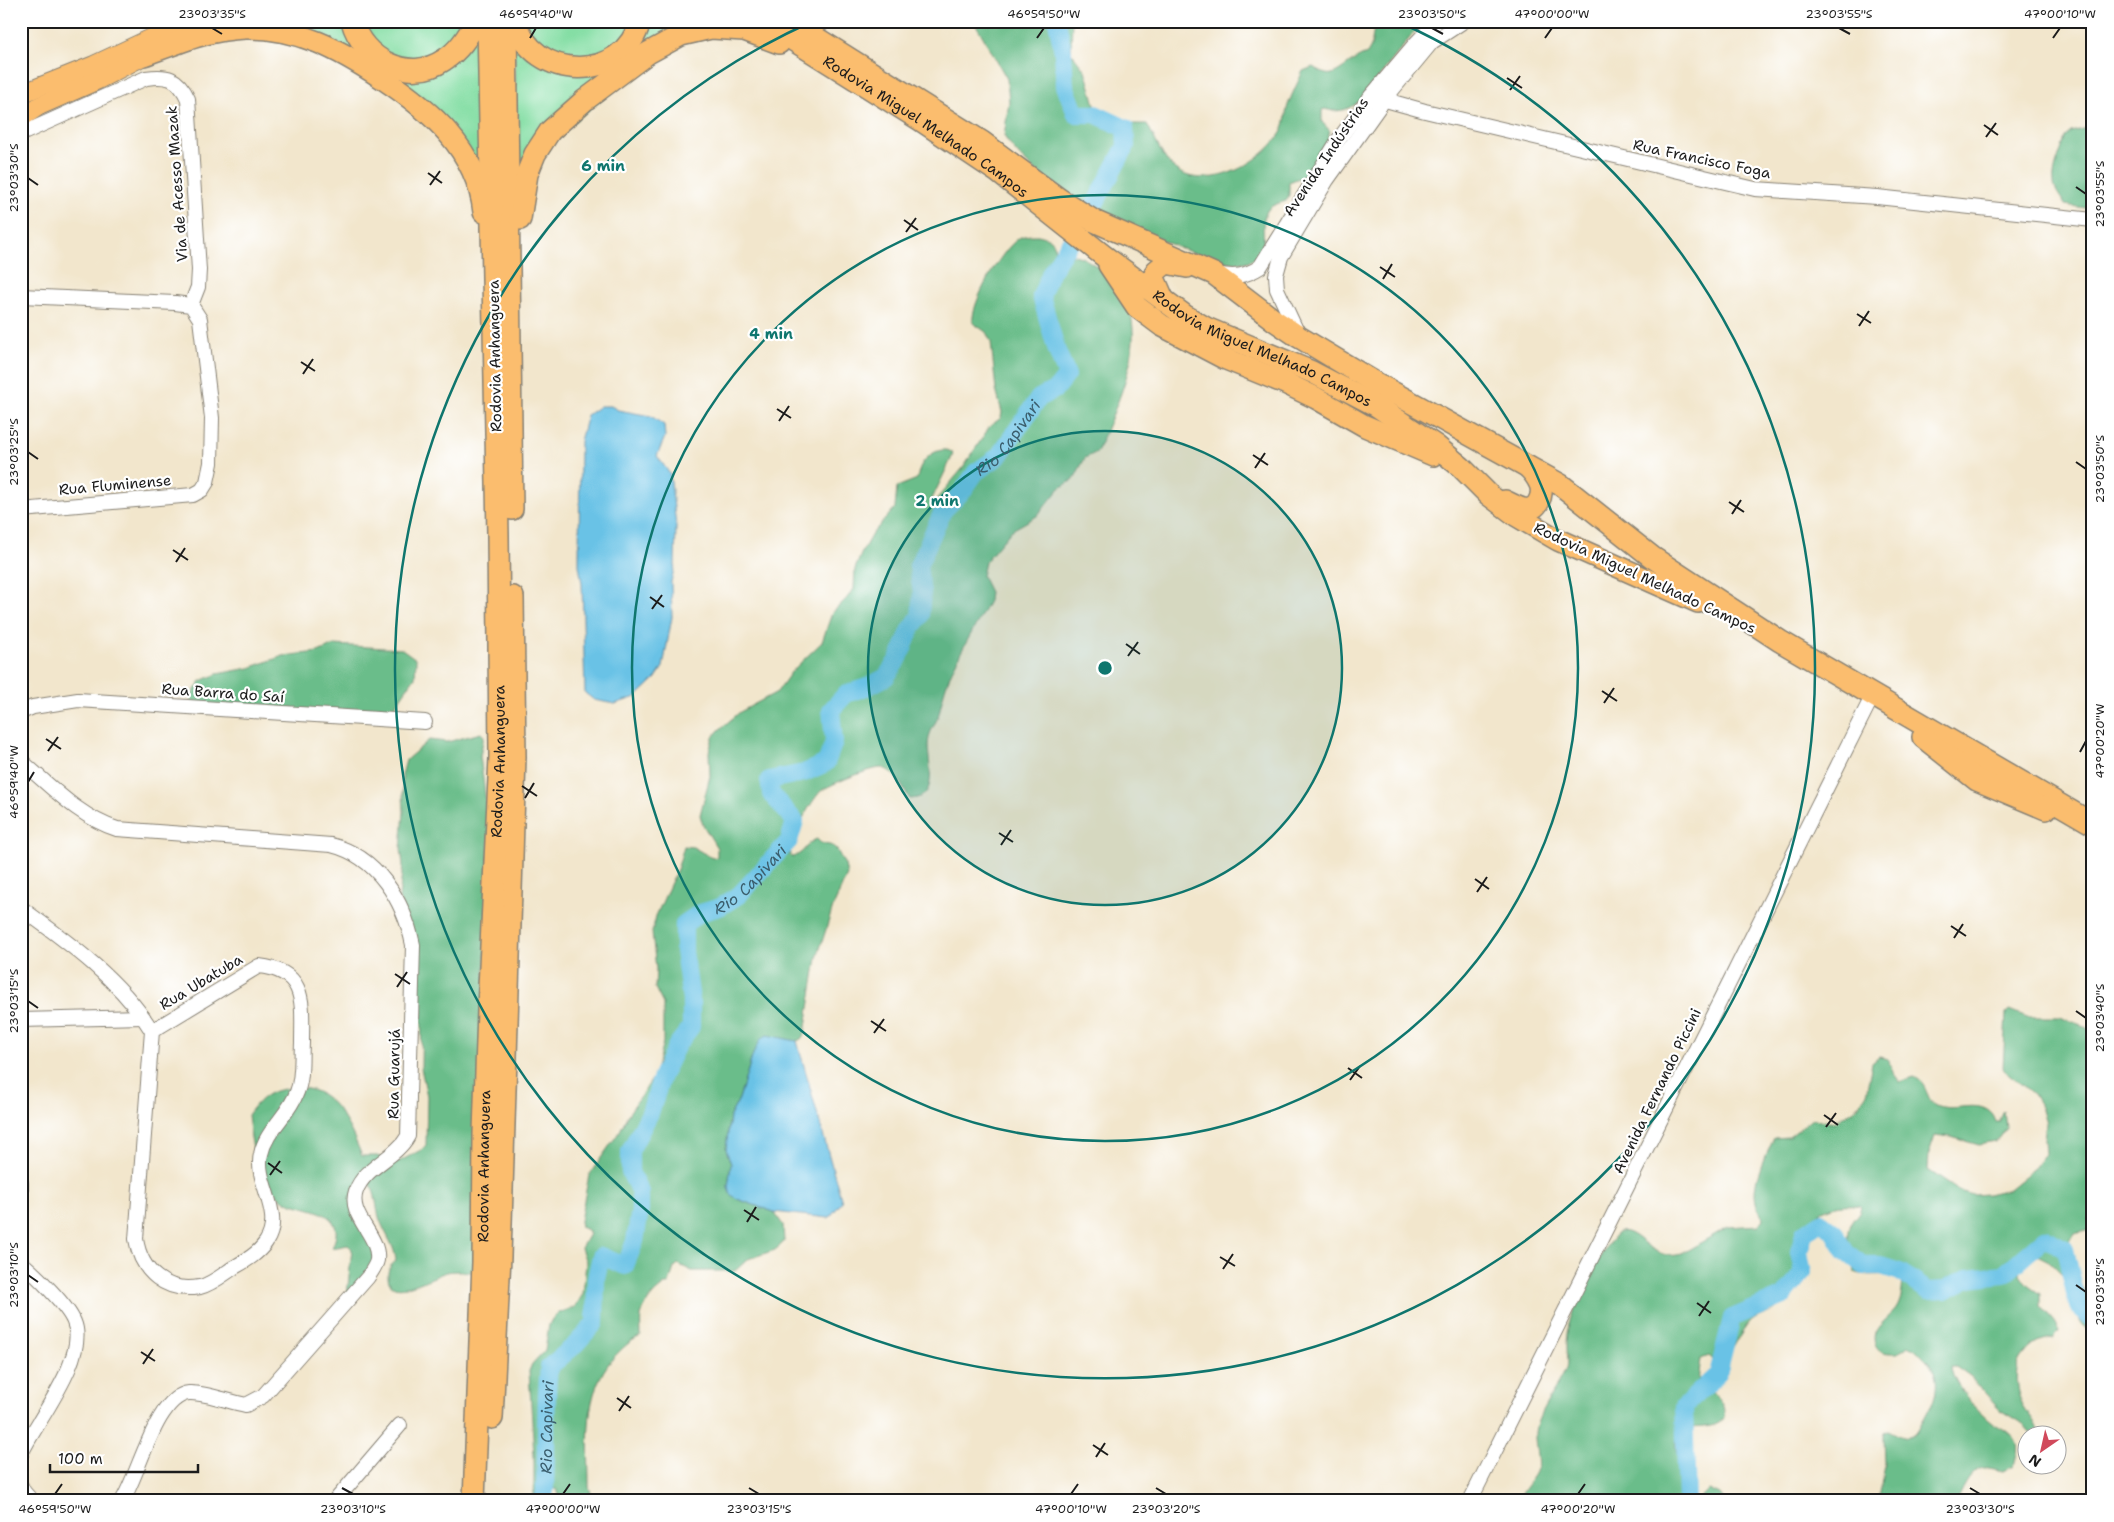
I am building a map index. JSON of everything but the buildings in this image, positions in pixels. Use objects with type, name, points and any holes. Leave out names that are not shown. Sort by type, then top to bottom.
[{"type":"highway","points":[[352,21],[355,33],[373,55],[389,65],[417,70],[443,62],[465,40],[476,21]]},
{"type":"highway","name":"Rodovia Anhanguera","points":[[488,21],[502,318],[515,757],[500,1257],[488,1501]]},
{"type":"highway","name":"Rodovia Anhanguera","points":[[474,1501],[483,1262],[484,1134],[488,1009],[500,757],[502,318],[506,21]]},
{"type":"highway","points":[[515,21],[520,34],[527,44],[545,59],[566,68],[583,68],[601,64],[616,56],[628,45],[638,29],[640,21]]},
{"type":"highway","name":"Rodovia Miguel Melhado Campos","points":[[763,21],[982,142],[1054,207],[1099,252],[1164,302],[1206,328],[1312,372],[1377,406],[1436,446],[1461,467],[1489,495],[1517,516],[1558,540],[1646,577],[1780,641]]},
{"type":"highway","name":"Rodovia Miguel Melhado Campos","points":[[789,21],[858,72]]},
{"type":"highway","points":[[802,21],[858,72]]},
{"type":"highway","points":[[144,55],[211,31],[247,28],[271,29],[317,40],[337,50],[415,100],[437,120],[455,142],[472,172],[484,208],[502,318]]},
{"type":"highway","points":[[502,318],[522,198],[527,174],[535,154],[550,131],[565,116],[657,47],[682,35],[711,28],[727,28],[760,35],[858,72]]},
{"type":"highway","name":"Rodovia Miguel Melhado Campos","points":[[1054,207],[1094,221],[1214,274],[1299,337],[1374,382],[1561,485],[1683,579],[1780,641],[2093,824]]},
{"type":"highway","points":[[1099,252],[1137,307],[1161,325],[1226,359],[1316,398],[1365,426],[1461,467]]},
{"type":"highway","points":[[1164,302],[1154,278],[1156,271],[1162,265],[1172,263],[1214,274]]},
{"type":"highway","points":[[1489,495],[1524,509],[1533,508],[1540,499],[1541,485],[1527,466]]},
{"type":"main road","points":[[21,94],[94,65],[188,21]]},
{"type":"main road","points":[[21,118],[39,106],[98,80],[144,55],[217,21]]},
{"type":"street","name":"Avenida Indústrias","points":[[1299,337],[1277,289],[1277,266],[1306,214],[1344,156],[1377,98],[1415,44],[1437,21]]},
{"type":"street","name":"Avenida Indústrias","points":[[1214,274],[1237,276],[1250,274],[1260,267],[1339,139],[1432,42],[1464,21]]},
{"type":"street","name":"Via de Acesso Mazak","points":[[21,134],[146,78],[162,76],[172,79],[183,87],[188,98],[199,270],[198,287],[191,305]]},
{"type":"street","name":"Rua Francisco Foga","points":[[1377,98],[1521,135],[1755,189],[1877,197],[2093,220]]},
{"type":"street","points":[[21,296],[191,305]]},
{"type":"street","name":"Rua Fluminense","points":[[21,510],[193,495],[202,490],[207,482],[211,468],[212,418],[200,319],[191,305]]},
{"type":"street","name":"Rua Barra do Saí","points":[[21,712],[33,707],[78,700],[425,722]]},
{"type":"street","name":"Avenida Fernando Piccini","points":[[1470,1501],[1881,701]]},
{"type":"street","name":"Rua Guarujá","points":[[21,761],[84,814],[100,823],[117,829],[331,845],[344,848],[370,864],[399,901],[408,923],[413,945],[408,1136],[401,1147],[361,1182],[356,1190],[354,1200],[355,1208],[375,1249],[377,1260],[374,1269],[263,1396],[254,1403],[246,1405],[191,1393],[173,1399],[162,1414],[130,1489],[122,1501]]},
{"type":"street","points":[[21,908],[95,965],[143,1016],[152,1031]]},
{"type":"street","name":"Rua Ubatuba","points":[[259,966],[279,969],[294,983],[301,994],[301,1078],[298,1092],[292,1104],[264,1143],[260,1156],[261,1169],[272,1210],[269,1235],[263,1246],[249,1258],[202,1286],[185,1288],[170,1286],[156,1278],[145,1267],[138,1252],[136,1239],[152,1031],[259,966]]},
{"type":"street","points":[[21,1020],[143,1016]]},
{"type":"street","points":[[21,1183],[21,1196]]},
{"type":"street","points":[[21,1262],[68,1312],[74,1323],[77,1335],[77,1348],[69,1367],[21,1454]]},
{"type":"street","points":[[335,1501],[400,1426]]},
{"type":"street","points":[[21,1486],[32,1501]]},
{"type":"green space","points":[[253,21],[347,21],[399,74],[478,30],[483,180],[434,109]]},
{"type":"green space","points":[[357,21],[468,21],[459,39],[424,62],[386,56]]},
{"type":"green space","points":[[523,21],[633,21],[623,42],[590,63],[545,53]]},
{"type":"green space","points":[[645,21],[744,21],[693,26],[519,166],[514,34],[581,75]]},
{"type":"green space","points":[[974,21],[1072,21],[1071,52],[1085,70],[1096,108],[1105,116],[1121,124],[1147,124],[1170,165],[1188,176],[1203,178],[1234,171],[1263,154],[1274,143],[1282,131],[1288,105],[1303,71],[1313,67],[1324,73],[1332,74],[1367,54],[1371,47],[1375,21],[1423,21],[1360,100],[1346,109],[1336,111],[1322,110],[1322,122],[1330,131],[1324,151],[1307,175],[1289,182],[1289,195],[1286,201],[1275,204],[1268,209],[1264,218],[1264,241],[1260,254],[1254,259],[1245,262],[1226,262],[1170,244],[1137,229],[1075,197],[1034,170],[1004,136],[1009,102],[1007,79]]},
{"type":"green space","points":[[2087,128],[2093,129],[2093,209],[2065,205],[2054,184],[2056,166],[2065,137],[2071,132]]},
{"type":"green space","points":[[1038,235],[1051,240],[1055,247],[1050,269],[1067,257],[1076,255],[1095,265],[1116,284],[1128,306],[1133,329],[1132,354],[1126,379],[1097,452],[1085,458],[1074,479],[1060,488],[1037,516],[1012,530],[985,562],[982,576],[990,592],[989,601],[951,673],[944,691],[938,717],[930,733],[928,746],[930,784],[927,792],[920,797],[910,799],[898,780],[887,769],[877,768],[870,770],[821,791],[806,812],[796,832],[790,856],[798,855],[817,839],[821,843],[833,846],[837,850],[845,865],[847,875],[833,907],[817,958],[805,1033],[797,1041],[767,1036],[753,1054],[739,1099],[730,1116],[726,1149],[731,1164],[728,1187],[737,1199],[774,1212],[783,1225],[784,1242],[775,1250],[748,1259],[735,1271],[692,1271],[678,1264],[674,1268],[669,1283],[655,1292],[645,1306],[641,1316],[641,1336],[630,1342],[614,1357],[604,1371],[597,1386],[592,1402],[588,1436],[589,1487],[592,1496],[590,1501],[562,1501],[557,1490],[550,1487],[547,1490],[546,1501],[534,1501],[534,1456],[529,1371],[532,1364],[545,1350],[549,1325],[552,1319],[559,1313],[575,1307],[583,1294],[586,1262],[581,1248],[589,1234],[587,1230],[581,1227],[580,1221],[589,1175],[620,1131],[627,1116],[655,1075],[663,1042],[663,1004],[655,988],[656,969],[652,932],[656,916],[678,867],[684,846],[693,847],[712,858],[717,857],[717,848],[703,825],[700,815],[710,776],[709,752],[713,737],[740,712],[777,692],[792,671],[822,642],[832,613],[854,589],[855,569],[862,552],[872,534],[895,508],[897,487],[917,479],[921,466],[932,454],[940,450],[949,451],[953,453],[952,457],[931,501],[935,501],[963,468],[990,426],[1001,418],[1002,412],[996,390],[991,342],[986,332],[973,323],[973,314],[982,290],[1004,253],[1019,238]]},
{"type":"green space","points":[[334,645],[402,649],[416,659],[415,677],[386,719],[194,712],[191,696],[201,681],[217,674],[249,668],[283,656],[318,652]]},
{"type":"green space","points":[[481,733],[484,736],[480,756],[486,802],[490,808],[475,1272],[447,1272],[403,1288],[395,1287],[390,1283],[388,1272],[396,1261],[395,1256],[378,1215],[375,1196],[368,1183],[359,1188],[376,1261],[347,1295],[352,1249],[348,1245],[332,1248],[336,1237],[336,1230],[333,1222],[328,1217],[320,1212],[293,1204],[279,1197],[262,1173],[252,1141],[248,1115],[261,1099],[278,1090],[308,1089],[318,1092],[335,1106],[348,1126],[362,1156],[378,1156],[393,1162],[400,1161],[421,1150],[426,1145],[427,1096],[421,1068],[422,1011],[415,974],[414,948],[399,898],[403,865],[401,849],[404,812],[402,775],[406,760],[429,740],[447,742]]},
{"type":"green space","points":[[2009,1010],[2027,1017],[2059,1017],[2087,1027],[2091,1032],[2093,1043],[2089,1078],[2093,1087],[2093,1216],[2088,1219],[2091,1229],[2074,1233],[2068,1248],[2075,1274],[2089,1295],[2093,1338],[2081,1322],[2073,1303],[2072,1291],[2062,1274],[2049,1261],[2029,1251],[2022,1258],[2020,1274],[2027,1284],[2041,1294],[2041,1307],[2059,1331],[2054,1339],[2045,1340],[2033,1345],[2020,1360],[2018,1366],[2016,1378],[2020,1397],[2035,1424],[2022,1424],[2001,1410],[1970,1377],[1956,1367],[1951,1367],[1956,1382],[1967,1398],[1987,1418],[2014,1439],[2016,1453],[2013,1466],[2004,1471],[1986,1468],[1974,1472],[1956,1501],[1883,1501],[1880,1493],[1884,1464],[1884,1432],[1888,1430],[1905,1437],[1914,1435],[1931,1406],[1936,1389],[1936,1381],[1930,1365],[1913,1347],[1908,1346],[1898,1353],[1888,1353],[1876,1346],[1875,1333],[1898,1306],[1903,1279],[1900,1276],[1894,1275],[1865,1275],[1854,1272],[1849,1229],[1861,1206],[1843,1205],[1828,1208],[1821,1212],[1802,1229],[1802,1274],[1800,1283],[1788,1300],[1750,1322],[1723,1365],[1719,1365],[1709,1356],[1701,1359],[1700,1387],[1702,1390],[1715,1395],[1721,1403],[1724,1416],[1721,1421],[1710,1426],[1684,1428],[1676,1441],[1677,1455],[1688,1484],[1689,1501],[1518,1501],[1521,1493],[1536,1472],[1538,1462],[1535,1438],[1536,1427],[1566,1369],[1568,1327],[1591,1274],[1614,1236],[1620,1232],[1626,1232],[1654,1250],[1662,1254],[1671,1255],[1681,1254],[1728,1227],[1759,1225],[1764,1219],[1755,1199],[1755,1189],[1760,1169],[1774,1138],[1789,1137],[1812,1119],[1834,1122],[1853,1111],[1866,1094],[1872,1063],[1879,1057],[1888,1059],[1894,1074],[1900,1082],[1914,1077],[1919,1080],[1925,1087],[1929,1098],[1941,1107],[1970,1106],[1984,1108],[1992,1114],[1996,1122],[1999,1122],[2004,1111],[2006,1127],[1996,1142],[1979,1145],[1951,1137],[1935,1135],[1929,1153],[1928,1170],[1959,1191],[1973,1195],[2009,1189],[2036,1167],[2045,1154],[2046,1123],[2042,1109],[2033,1094],[2003,1069],[2006,1013]]},
{"type":"green space","points":[[1709,1489],[1720,1494],[1725,1501],[1701,1501],[1702,1496]]},
{"type":"water","points":[[600,406],[611,406],[618,410],[651,416],[664,425],[665,437],[657,456],[670,474],[676,525],[675,565],[671,582],[672,617],[663,667],[656,678],[636,697],[615,704],[594,700],[585,693],[582,584],[579,565],[580,441],[587,415]]},
{"type":"water","points":[[767,1035],[797,1041],[842,1202],[829,1218],[774,1212],[737,1199],[730,1194],[728,1187],[731,1164],[726,1149],[730,1116],[739,1099],[753,1054],[761,1039]]},
{"type":"waterway","name":"Rio Capivari","points":[[544,1501],[549,1367],[574,1346],[595,1323],[596,1278],[601,1256],[625,1266],[635,1241],[640,1210],[640,1192],[630,1172],[630,1151],[650,1113],[662,1076],[677,1045],[691,1027],[691,1000],[684,951],[684,924],[700,913],[720,907],[739,895],[789,841],[795,821],[771,794],[769,780],[804,773],[826,763],[834,742],[831,710],[846,694],[867,687],[886,677],[899,658],[911,629],[920,616],[922,593],[918,566],[943,511],[962,492],[976,472],[998,457],[1039,398],[1056,389],[1067,375],[1057,351],[1041,296],[1051,272],[1097,200],[1126,146],[1125,128],[1095,114],[1076,114],[1065,86],[1063,52],[1057,21]]},
{"type":"waterway","name":"Rio Capivari","points":[[1687,1501],[1684,1406],[1718,1374],[1732,1318],[1784,1296],[1803,1272],[1799,1253],[1804,1233],[1821,1222],[1835,1233],[1846,1252],[1864,1266],[1881,1266],[1900,1272],[1928,1291],[1945,1290],[1968,1278],[2004,1274],[2045,1238],[2065,1249],[2078,1306],[2093,1319]]}]
